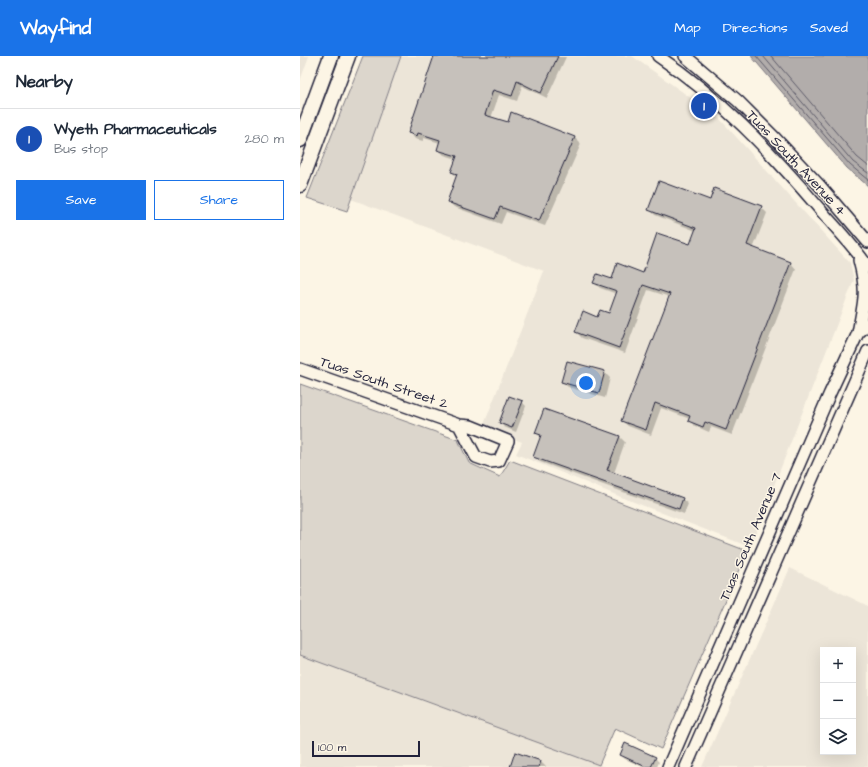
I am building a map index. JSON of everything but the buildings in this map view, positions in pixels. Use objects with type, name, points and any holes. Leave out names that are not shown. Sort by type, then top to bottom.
[{"type":"main road","points":[[300,140],[331,56]]},
{"type":"main road","points":[[300,186],[348,56]]},
{"type":"street","name":"Tuas South Avenue 4","points":[[658,56],[675,67],[728,113],[765,148],[855,250],[868,267]]},
{"type":"street","name":"Tuas South Avenue 4","points":[[685,56],[738,101],[775,138],[820,186],[868,242]]},
{"type":"street","points":[[855,250],[867,286],[866,299],[858,333]]},
{"type":"street","name":"Tuas South Avenue 7","points":[[668,767],[858,333],[868,324]]},
{"type":"street","points":[[686,767],[868,351]]},
{"type":"street","name":"Tuas South Street 2","points":[[300,369],[459,425]]},
{"type":"shaded area","points":[[300,56],[309,56],[300,81]]},
{"type":"shaded area","points":[[363,56],[401,56],[347,211],[307,198]]},
{"type":"shaded area","points":[[401,56],[632,56],[719,118],[850,263],[854,280],[750,547],[516,454],[522,442],[483,427],[544,271],[351,199]]},
{"type":"shaded area","points":[[300,384],[458,440],[469,463],[500,477],[510,460],[747,551],[661,749],[615,728],[599,765],[300,655]]},
{"type":"shaded area","points":[[790,568],[868,606],[868,767],[702,767]]},
{"type":"shaded area","points":[[300,655],[599,765],[605,767],[300,767]]},
{"type":"water","points":[[751,56],[868,56],[868,186],[847,168]]},
{"type":"place","name":"Wyeth Pharmaceuticals","points":[[704,106]]}]
